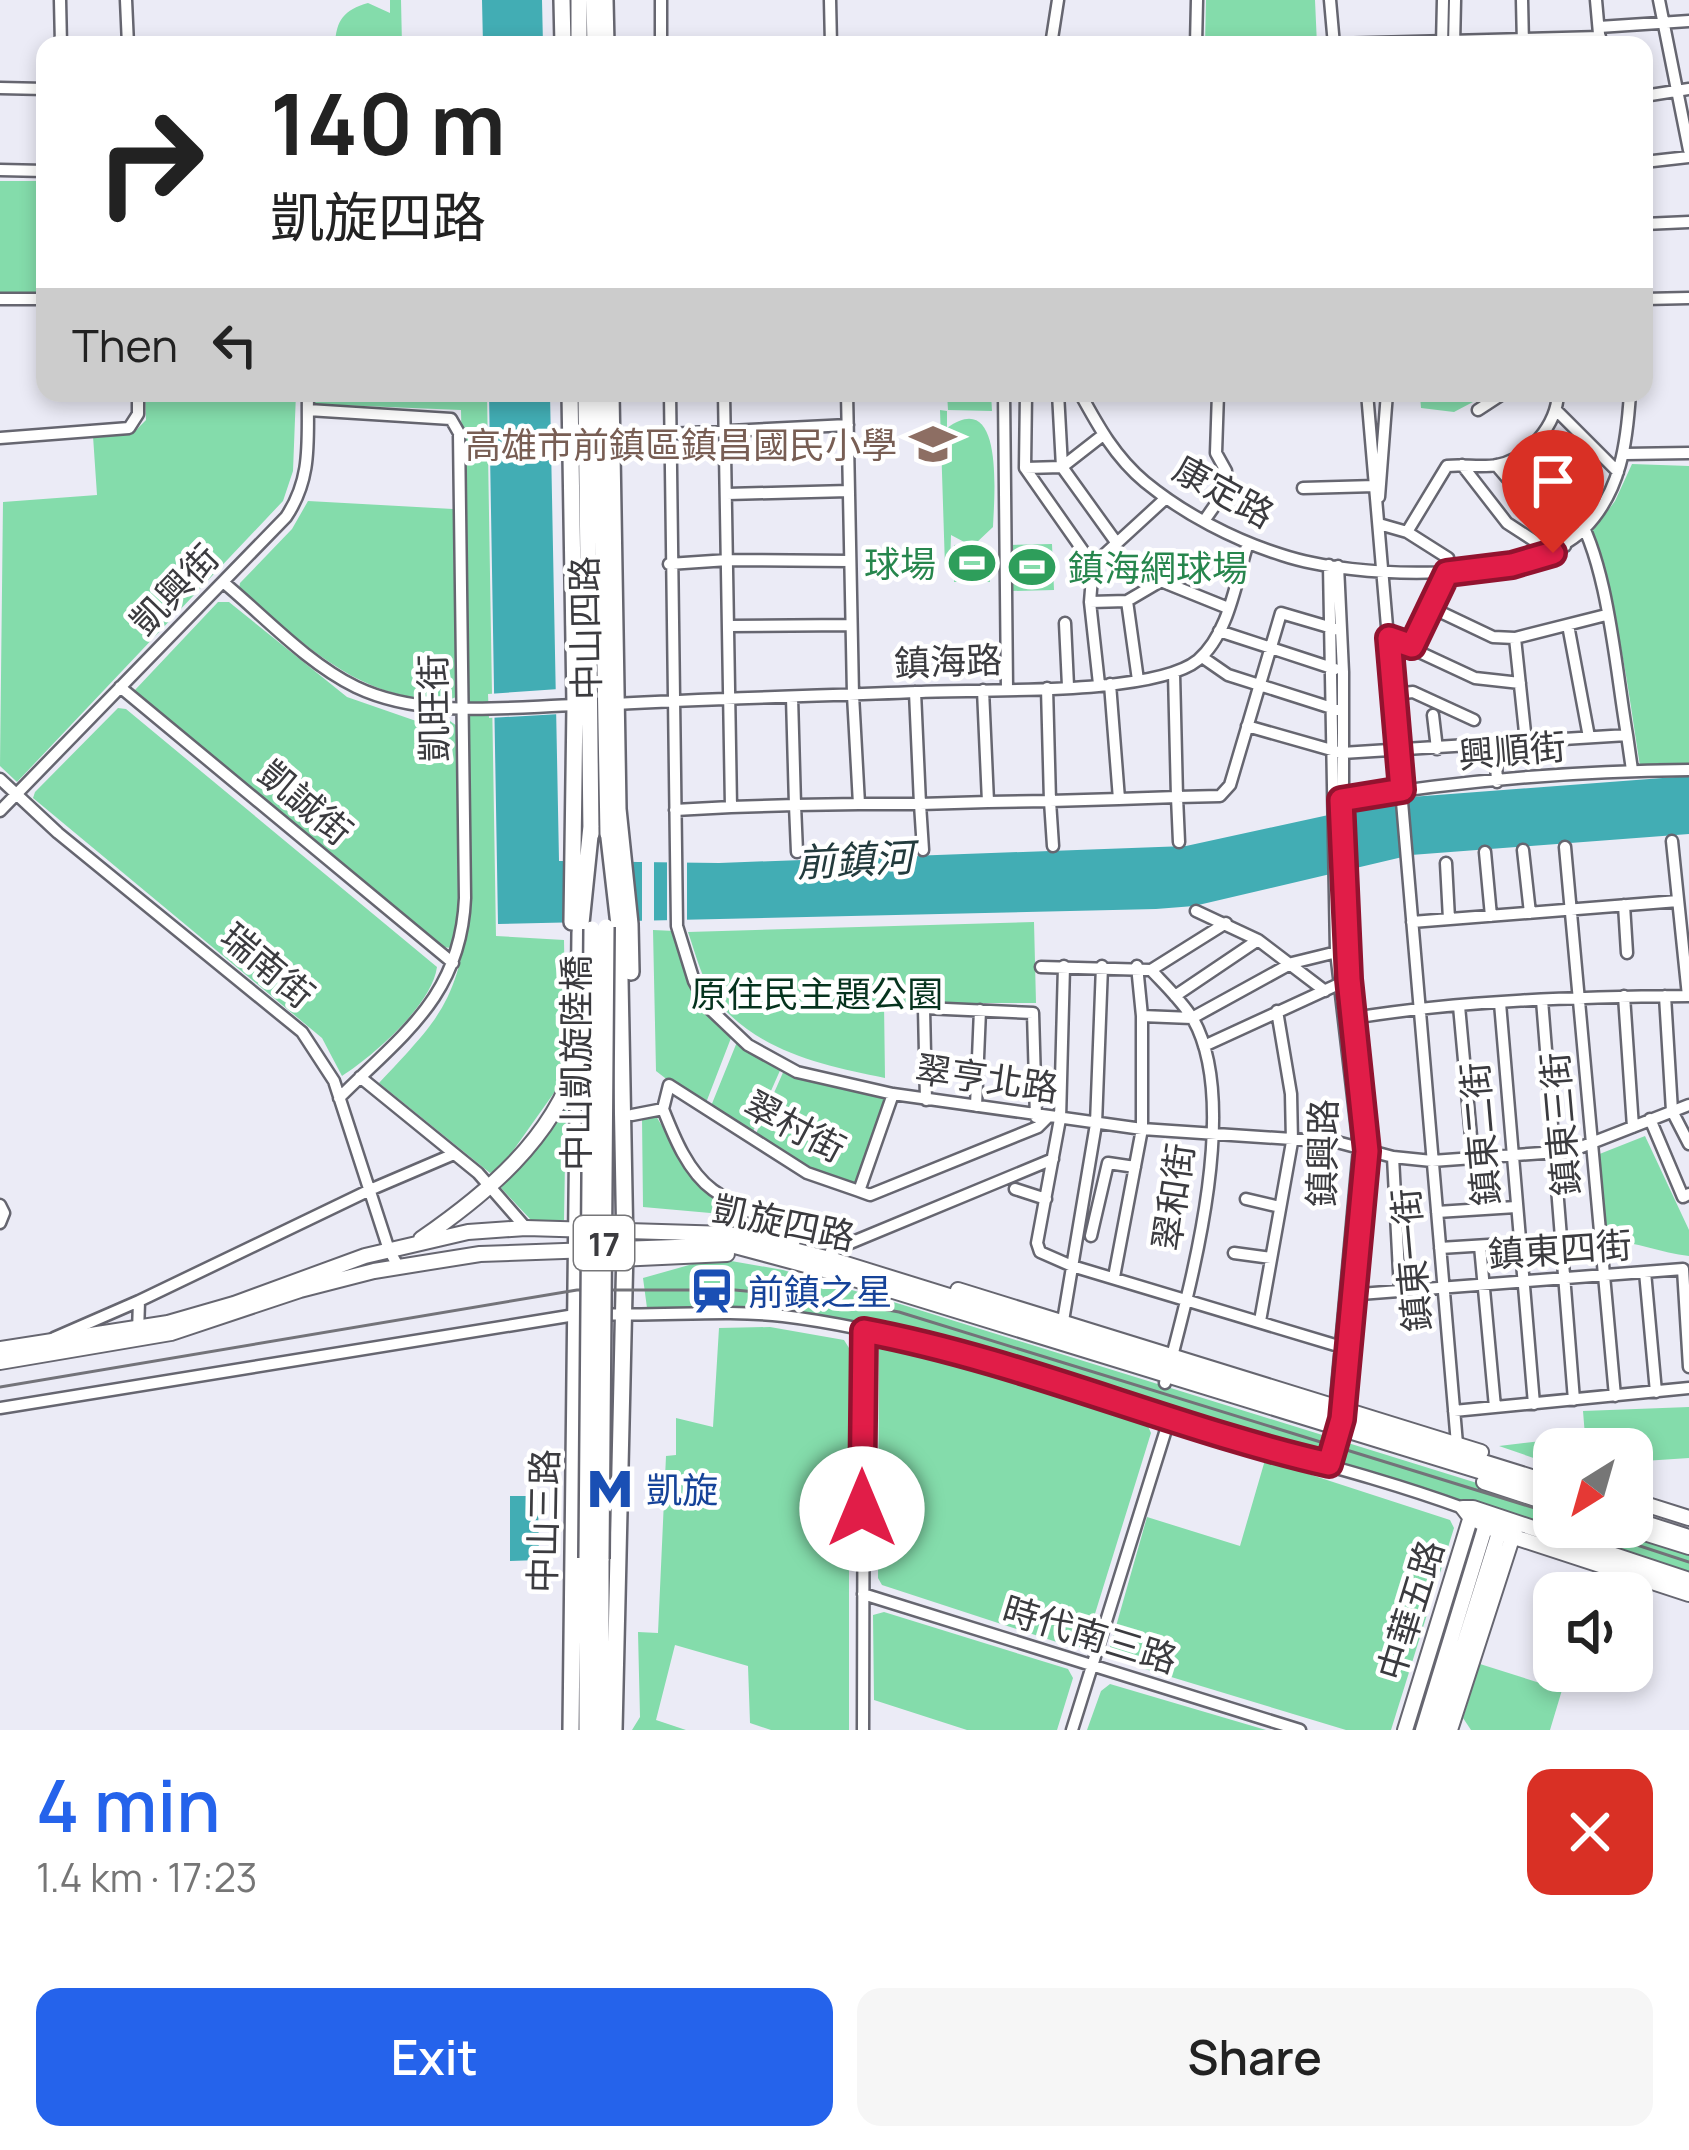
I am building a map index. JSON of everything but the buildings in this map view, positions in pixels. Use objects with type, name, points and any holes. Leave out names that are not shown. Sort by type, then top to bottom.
[{"type":"main road","points":[[562,0],[563,36]]},
{"type":"main road","points":[[579,0],[580,36]]},
{"type":"main road","points":[[594,0],[595,36]]},
{"type":"main road","points":[[605,0],[606,36]]},
{"type":"main road","name":"中山四路","points":[[571,402],[599,861]]},
{"type":"main road","name":"中山四路","points":[[586,402],[591,705],[599,861]]},
{"type":"main road","name":"中山四路","points":[[599,861],[618,808],[591,705],[600,402]]},
{"type":"main road","name":"中山四路","points":[[591,705],[610,402]]},
{"type":"main road","name":"17","points":[[599,861],[600,927],[628,1243]]},
{"type":"main road","name":"17","points":[[599,861],[600,927],[632,1115],[631,1219],[622,1315]]},
{"type":"main road","name":"17","points":[[575,1313],[580,1050],[600,927]]},
{"type":"main road","name":"17","points":[[578,1229],[572,1219],[574,1070],[600,927]]},
{"type":"main road","name":"中山凱旋陸橋","points":[[594,1559],[600,927]]},
{"type":"main road","name":"中山三路","points":[[571,1730],[575,1313]]},
{"type":"main road","name":"中山三路","points":[[614,1730],[622,1315]]},
{"type":"main road","name":"中山三路","points":[[586,1730],[594,1559]]},
{"type":"main road","name":"中山三路","points":[[594,1559],[601,1730]]},
{"type":"street","points":[[60,0],[61,36]]},
{"type":"street","points":[[125,0],[127,36]]},
{"type":"street","points":[[661,0],[662,36]]},
{"type":"street","points":[[830,0],[831,36]]},
{"type":"street","points":[[1052,36],[1058,0]]},
{"type":"street","points":[[1196,36],[1197,0]]},
{"type":"street","points":[[1330,0],[1333,36]]},
{"type":"street","points":[[1443,0],[1447,36]]},
{"type":"street","points":[[1449,36],[1455,0]]},
{"type":"street","points":[[1522,0],[1523,36]]},
{"type":"street","points":[[1596,0],[1600,36],[1689,21]]},
{"type":"street","points":[[1653,159],[1689,153],[1683,89],[1658,0]]},
{"type":"street","points":[[0,88],[36,89]]},
{"type":"street","points":[[1653,94],[1683,89]]},
{"type":"street","points":[[0,170],[36,171]]},
{"type":"street","points":[[1653,224],[1689,222]]},
{"type":"street","points":[[1653,299],[1689,298]]},
{"type":"street","points":[[0,299],[36,299]]},
{"type":"street","points":[[0,437],[129,428],[138,414],[138,402]]},
{"type":"street","name":"凱興街","points":[[0,811],[224,582],[296,501],[308,462],[308,402]]},
{"type":"street","points":[[670,402],[675,810],[1220,796],[1226,793],[1281,613],[1337,629]]},
{"type":"street","points":[[724,402],[731,807]]},
{"type":"street","points":[[848,402],[859,804]]},
{"type":"street","points":[[1004,402],[1007,689]]},
{"type":"street","points":[[1026,402],[1025,467],[1093,565],[1090,602],[1119,799]]},
{"type":"street","points":[[1058,402],[1062,467],[1116,542]]},
{"type":"street","name":"康定路","points":[[1085,402],[1103,435],[1142,480],[1204,520],[1287,557],[1334,566],[1447,573],[1512,565],[1559,549]]},
{"type":"street","points":[[1204,520],[1227,488],[1226,471],[1216,453],[1218,402]]},
{"type":"street","points":[[1367,402],[1402,793]]},
{"type":"street","points":[[1377,506],[1387,402]]},
{"type":"street","points":[[1478,410],[1490,402]]},
{"type":"street","points":[[1407,532],[1443,469],[1496,465],[1524,452],[1553,421],[1558,402]]},
{"type":"street","points":[[1559,549],[1584,530],[1610,493],[1624,454],[1628,402]]},
{"type":"street","name":"凱旺街","points":[[308,410],[446,418],[458,425],[465,909],[453,963],[424,1016],[339,1098]]},
{"type":"street","points":[[1557,411],[1618,472]]},
{"type":"street","points":[[670,434],[848,425]]},
{"type":"street","points":[[1025,467],[1062,467],[1103,435]]},
{"type":"street","points":[[1524,452],[1572,506],[1597,566],[1632,770]]},
{"type":"street","points":[[1624,454],[1689,453]]},
{"type":"street","points":[[1462,464],[1508,523],[1559,549]]},
{"type":"street","points":[[1496,465],[1559,549]]},
{"type":"street","points":[[1303,488],[1375,487]]},
{"type":"street","points":[[727,494],[849,491]]},
{"type":"street","points":[[1093,565],[1166,498]]},
{"type":"street","points":[[1379,524],[1407,532],[1446,554],[1447,573],[1412,646]]},
{"type":"street","name":"鎮海路","points":[[224,582],[353,686],[406,703],[591,705],[1047,688],[1174,673],[1202,657],[1219,631],[1248,543]]},
{"type":"street","points":[[669,564],[850,561]]},
{"type":"street","points":[[1334,566],[1338,807]]},
{"type":"street","points":[[1090,602],[1126,601],[1161,581],[1228,608]]},
{"type":"street","points":[[1126,601],[1138,680]]},
{"type":"street","points":[[1432,608],[1493,637],[1515,638],[1606,615]]},
{"type":"street","points":[[1065,622],[1068,686]]},
{"type":"street","points":[[729,626],[851,625]]},
{"type":"street","points":[[1568,626],[1588,737]]},
{"type":"street","points":[[1219,631],[1338,670]]},
{"type":"street","points":[[1389,638],[1475,678],[1520,682]]},
{"type":"street","points":[[1515,638],[1526,742]]},
{"type":"street","points":[[1202,657],[1228,675],[1338,710]]},
{"type":"street","points":[[1174,673],[1179,842]]},
{"type":"street","name":"凱誠街","points":[[120,687],[453,963]]},
{"type":"street","points":[[1047,688],[1053,845]]},
{"type":"street","points":[[982,689],[988,802]]},
{"type":"street","points":[[915,692],[923,850]]},
{"type":"street","points":[[1394,694],[1413,692],[1474,720]]},
{"type":"street","points":[[792,697],[797,852]]},
{"type":"street","points":[[1432,715],[1437,749]]},
{"type":"street","points":[[1246,726],[1337,752],[1399,752],[1628,734]]},
{"type":"street","points":[[1495,744],[1497,782]]},
{"type":"street","name":"興順街","points":[[1338,807],[1402,793],[1497,782],[1689,770]]},
{"type":"street","name":"瑞南街","points":[[0,779],[302,1032],[319,1054],[339,1098],[398,1266]]},
{"type":"street","name":"鎮東一街","points":[[1402,793],[1456,1444]]},
{"type":"street","name":"鎮興路","points":[[1329,1464],[1338,1420],[1363,1150],[1344,982],[1338,807]]},
{"type":"street","name":"翠亨北路","points":[[675,810],[677,926],[694,981],[709,1008],[748,1045],[797,1072],[893,1094],[1047,1118],[1213,1136],[1337,1142],[1393,1157],[1432,1160],[1592,1145],[1689,1105]]},
{"type":"street","points":[[1349,1019],[1419,1008],[1580,997],[1689,996],[1672,841]]},
{"type":"street","name":"鎮東三街","points":[[1565,847],[1615,1396]]},
{"type":"street","points":[[1523,850],[1530,913]]},
{"type":"street","points":[[1485,852],[1491,916]]},
{"type":"street","points":[[1446,863],[1449,919]]},
{"type":"street","points":[[1412,922],[1678,901]]},
{"type":"street","points":[[1624,905],[1627,953]]},
{"type":"street","points":[[1196,911],[1258,940],[1325,991]]},
{"type":"street","points":[[1041,967],[1137,966],[1150,970],[1226,923]]},
{"type":"street","points":[[1175,996],[1258,940]]},
{"type":"street","points":[[1142,1016],[1192,1018],[1292,963],[1342,951]]},
{"type":"street","points":[[859,1191],[870,1195],[1038,1127],[1047,1118],[1064,966]]},
{"type":"street","points":[[1063,1322],[1096,1124],[1102,966]]},
{"type":"street","points":[[1114,1277],[1142,1130],[1137,966]]},
{"type":"street","name":"翠和街","points":[[1150,970],[1192,1018],[1211,1077],[1213,1136],[1188,1300],[1169,1370]]},
{"type":"street","points":[[1204,1046],[1344,982]]},
{"type":"street","points":[[1624,996],[1633,1127]]},
{"type":"street","points":[[1665,996],[1672,1111],[1689,1144]]},
{"type":"street","points":[[1541,1000],[1574,1400]]},
{"type":"street","name":"鎮東二街","points":[[1500,1003],[1534,1404]]},
{"type":"street","points":[[1459,1006],[1472,1158]]},
{"type":"street","points":[[926,1100],[923,1008],[1033,1012],[1053,1159],[1037,1244],[1040,1252],[1072,1266],[1344,1347]]},
{"type":"street","points":[[976,1106],[980,1010]]},
{"type":"street","points":[[1260,1321],[1292,1142],[1291,1094],[1277,1011]]},
{"type":"street","points":[[415,1244],[491,1186],[539,1134],[580,1050]]},
{"type":"street","points":[[360,1077],[491,1186],[526,1228]]},
{"type":"street","name":"翠村街","points":[[632,1115],[663,1109],[669,1084],[706,1112],[807,1172],[859,1191],[893,1094]]},
{"type":"street","points":[[663,1109],[676,1141],[713,1190],[795,1240]]},
{"type":"street","points":[[1650,1120],[1683,1197],[1689,1194]]},
{"type":"street","points":[[45,1342],[454,1154]]},
{"type":"street","points":[[1393,1157],[1400,1291]]},
{"type":"street","points":[[831,1251],[1053,1159]]},
{"type":"street","points":[[1091,1236],[1108,1162],[1135,1167]]},
{"type":"street","points":[[1015,1189],[1046,1199]]},
{"type":"street","points":[[1246,1199],[1280,1207]]},
{"type":"street","points":[[0,1205],[4,1213],[0,1222]]},
{"type":"street","points":[[1437,1212],[1516,1207]]},
{"type":"street","name":"凱旋四路","points":[[628,1243],[647,1226],[730,1227],[795,1240],[1063,1322],[1169,1370]]},
{"type":"street","name":"凱旋四路","points":[[0,1349],[138,1333],[234,1304],[287,1281],[469,1232],[578,1229],[628,1243],[748,1258],[1169,1370],[1338,1420],[1533,1487]]},
{"type":"street","name":"凱旋四路","points":[[0,1363],[243,1312],[300,1290],[398,1266],[480,1254],[578,1252],[728,1234],[1169,1370],[1533,1474]]},
{"type":"street","points":[[1440,1248],[1520,1243]]},
{"type":"street","points":[[1480,1246],[1495,1407]]},
{"type":"street","points":[[1234,1253],[1271,1258]]},
{"type":"street","name":"鎮東四街","points":[[1348,1295],[1683,1269],[1689,1366]]},
{"type":"street","points":[[1645,1272],[1657,1392]]},
{"type":"street","points":[[138,1333],[139,1301]]},
{"type":"street","points":[[0,1408],[575,1313],[750,1314],[864,1331],[1002,1366],[1169,1420],[1329,1464],[1689,1594]]},
{"type":"street","points":[[862,1730],[864,1331]]},
{"type":"street","points":[[1454,1412],[1689,1388]]},
{"type":"street","points":[[1072,1730],[1169,1420]]},
{"type":"street","name":"凱旋四路","points":[[1338,1420],[1456,1444],[1533,1472]]},
{"type":"street","name":"凱旋四路","points":[[1338,1420],[1533,1496]]},
{"type":"street","points":[[1653,1511],[1689,1522]]},
{"type":"street","points":[[1490,1520],[1689,1580]]},
{"type":"street","name":"中華五路","points":[[1405,1730],[1490,1520]]},
{"type":"street","name":"中華五路","points":[[1423,1730],[1490,1520]]},
{"type":"street","name":"中華五路","points":[[1437,1730],[1490,1520]]},
{"type":"street","name":"中華五路","points":[[1450,1730],[1490,1520]]},
{"type":"street","points":[[1653,1526],[1689,1537]]},
{"type":"street","points":[[1653,1536],[1689,1547]]},
{"type":"street","name":"時代南三路","points":[[863,1594],[1300,1730]]},
{"type":"green space","points":[[390,0],[401,0],[402,36],[336,36],[340,23],[353,9],[368,3],[390,13]]},
{"type":"green space","points":[[1206,0],[1315,0],[1317,36],[1205,36]]},
{"type":"green space","points":[[0,181],[36,181],[36,294],[0,295]]},
{"type":"green space","points":[[145,402],[296,402],[293,471],[283,501],[17,782],[0,766],[3,502],[97,495],[93,436],[134,432],[146,420]]},
{"type":"green space","points":[[487,402],[496,936],[564,940],[566,1069],[500,1169],[490,1173],[379,1083],[444,1005],[459,965],[470,907],[461,410],[315,404]]},
{"type":"green space","points":[[948,402],[992,402],[992,411],[948,410]]},
{"type":"green space","points":[[1420,402],[1473,402],[1454,412],[1421,408]]},
{"type":"green space","points":[[940,410],[947,411],[947,428],[966,419],[979,422],[987,433],[994,472],[993,527],[975,544],[989,545],[990,582],[954,582],[954,545],[968,544],[951,535],[950,567],[945,567]]},
{"type":"green space","points":[[1632,464],[1689,466],[1689,764],[1640,766],[1615,619],[1591,533],[1615,501]]},
{"type":"green space","points":[[308,501],[453,509],[456,697],[420,698],[368,684],[322,657],[239,589],[292,529]]},
{"type":"green space","name":"鎮海網球場","points":[[1052,544],[1054,590],[1011,591],[1009,545]]},
{"type":"green space","points":[[218,602],[229,602],[347,697],[419,722],[450,721],[457,726],[458,917],[451,948],[442,947],[138,695],[135,690]]},
{"type":"green space","points":[[118,708],[126,709],[437,967],[413,1013],[342,1076],[322,1038],[33,798]]},
{"type":"green space","name":"原住民主題公園","points":[[1034,922],[1036,1003],[884,1003],[885,1078],[816,1062],[752,1033],[717,1001],[688,932]]},
{"type":"green space","points":[[653,930],[675,931],[694,990],[731,1038],[704,1108],[656,1071]]},
{"type":"green space","points":[[737,1042],[782,1066],[751,1136],[709,1111]]},
{"type":"green space","points":[[785,1068],[886,1096],[856,1185],[808,1170],[754,1138]]},
{"type":"green space","points":[[566,1102],[564,1220],[531,1220],[501,1188]]},
{"type":"green space","points":[[656,1116],[690,1173],[744,1210],[744,1216],[643,1207],[642,1118]]},
{"type":"green space","points":[[1645,1136],[1689,1230],[1689,1256],[1608,1241],[1597,1155]]},
{"type":"green space","points":[[714,1258],[783,1270],[1533,1500],[1533,1525],[897,1327],[775,1309],[647,1308],[643,1278]]},
{"type":"green space","points":[[770,1327],[844,1340],[849,1348],[849,1730],[771,1730],[750,1723],[748,1666],[675,1645],[656,1720],[686,1730],[632,1730],[640,1717],[638,1632],[658,1633],[666,1456],[676,1455],[676,1418],[713,1427],[719,1328]]},
{"type":"green space","points":[[887,1345],[1147,1424],[1151,1433],[1085,1646],[1075,1648],[882,1585],[878,1578],[879,1348]]},
{"type":"green space","points":[[1689,1407],[1689,1458],[1653,1460],[1653,1428],[1584,1428],[1583,1411]]},
{"type":"green space","points":[[1533,1442],[1533,1458],[1499,1446]]},
{"type":"green space","points":[[1265,1460],[1450,1520],[1454,1528],[1391,1730],[1346,1730],[1115,1660],[1109,1651],[1147,1517],[1240,1546]]},
{"type":"green space","points":[[1653,1538],[1689,1550],[1689,1574],[1606,1548],[1653,1548]]},
{"type":"green space","points":[[884,1612],[1068,1669],[1073,1678],[1057,1730],[967,1730],[874,1700],[873,1615]]},
{"type":"green space","points":[[1480,1664],[1533,1681],[1533,1692],[1561,1692],[1550,1730],[1471,1730],[1463,1718]]},
{"type":"green space","points":[[1110,1684],[1266,1730],[1087,1730],[1101,1691]]},
{"type":"water","points":[[482,0],[542,0],[543,36],[483,36]]},
{"type":"water","name":"前鎮河","points":[[489,402],[550,402],[559,861],[719,863],[1186,846],[1411,797],[1689,776],[1689,834],[1411,855],[1194,906],[498,924]]},
{"type":"water","points":[[510,1496],[538,1496],[539,1560],[510,1561]]},
{"type":"pier","points":[[559,689],[560,714],[489,718],[488,694]]},
{"type":"pier","points":[[642,856],[654,856],[654,927],[642,926]]},
{"type":"pier","points":[[565,858],[633,859],[636,925],[566,926]]},
{"type":"pier","points":[[667,859],[687,859],[687,923],[667,924]]},
{"type":"tram line","points":[[0,1387],[577,1290],[735,1290],[899,1312],[1533,1508]]},
{"type":"tram line","points":[[1646,1548],[1689,1562]]},
{"type":"place","name":"高雄市前鎮區鎮昌國民小學","points":[[933,444]]},
{"type":"place","name":"球場","points":[[972,563]]},
{"type":"place","name":"鎮海網球場","points":[[1032,567]]},
{"type":"place","name":"前鎮之星","points":[[712,1291]]},
{"type":"place","name":"凱旋","points":[[610,1489]]},
{"type":"route","points":[[862,1509],[864,1331],[1002,1366],[1192,1427],[1329,1464],[1342,1419],[1367,1151],[1349,979],[1341,800],[1402,790],[1389,638],[1412,646],[1447,573],[1512,565],[1553,553]]}]
